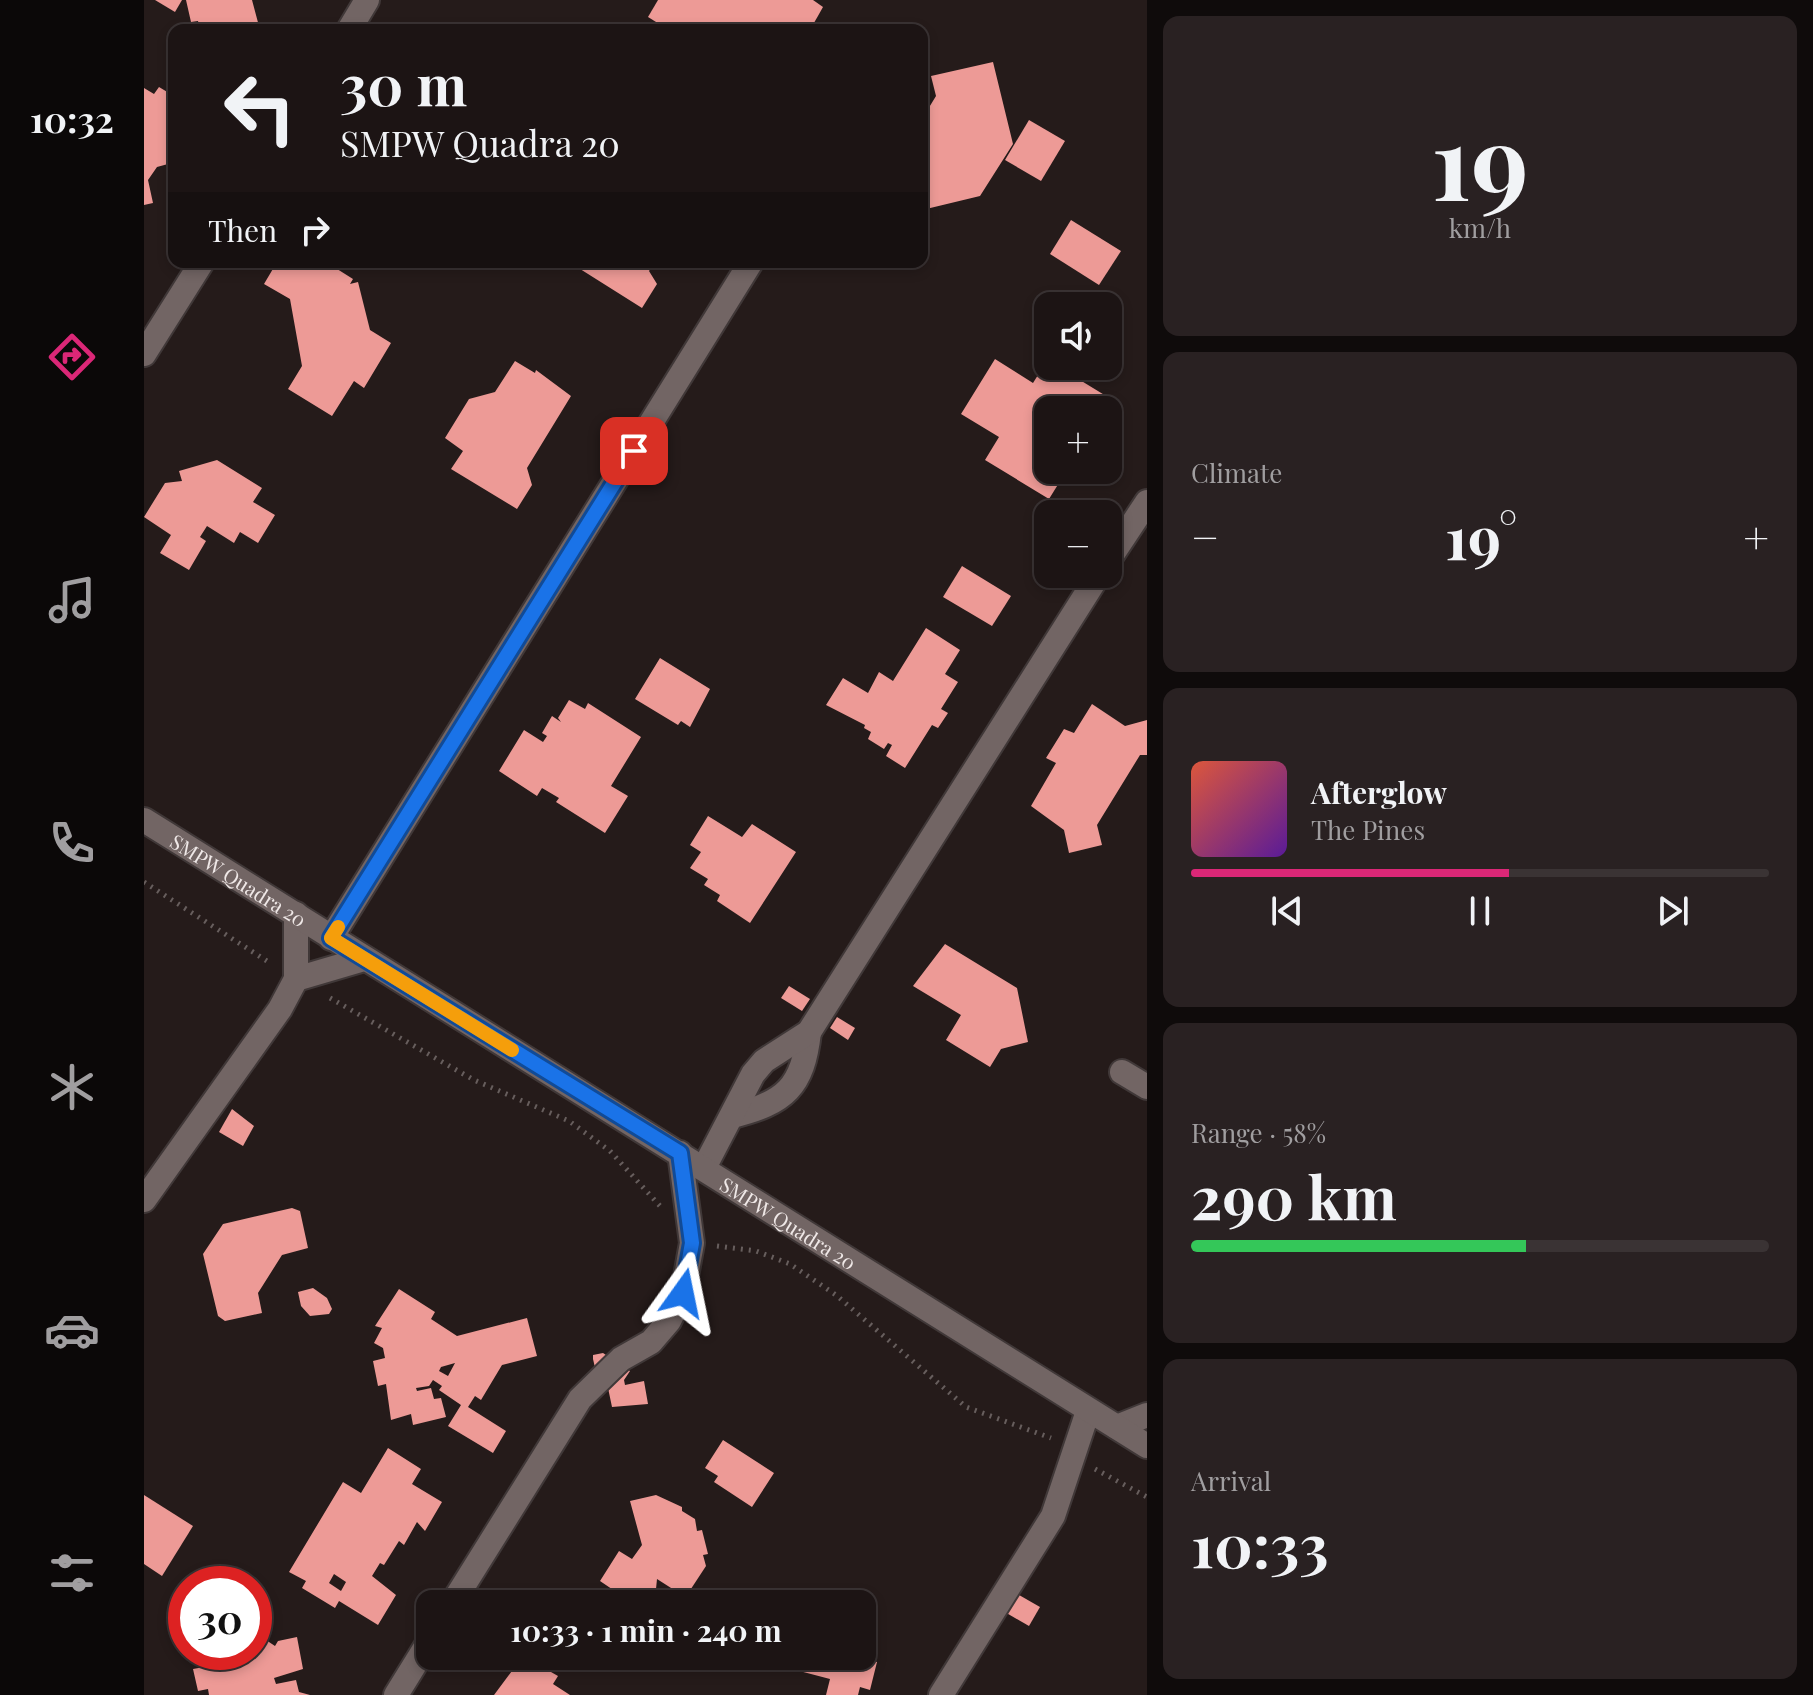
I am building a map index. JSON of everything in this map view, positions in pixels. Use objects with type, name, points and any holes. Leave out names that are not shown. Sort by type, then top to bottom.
[{"type":"street","points":[[353,24],[367,0]]},
{"type":"street","points":[[144,354],[198,268]]},
{"type":"street","points":[[331,938],[747,268]]},
{"type":"street","points":[[1122,540],[1147,502]]},
{"type":"street","points":[[732,1116],[771,1104],[785,1096],[801,1069],[809,1032],[1090,588]]},
{"type":"street","name":"SMPW Quadra 20","points":[[144,820],[1147,1446]]},
{"type":"street","points":[[144,1200],[280,1009],[296,979],[296,914]]},
{"type":"street","points":[[296,979],[364,959]]},
{"type":"street","points":[[704,1168],[753,1074],[764,1061],[809,1032]]},
{"type":"street","points":[[1122,1072],[1147,1087]]},
{"type":"street","points":[[461,1590],[580,1399],[621,1359],[651,1342],[669,1321],[683,1293],[692,1243],[680,1153]]},
{"type":"street","points":[[941,1695],[1053,1516],[1088,1411]]},
{"type":"street","points":[[1117,1427],[1147,1415]]},
{"type":"street","points":[[396,1695],[416,1663]]},
{"type":"path","points":[[144,882],[296,979],[474,1080],[569,1121],[610,1151],[662,1209]]},
{"type":"path","points":[[692,1243],[756,1251],[790,1264],[836,1295],[966,1407],[1047,1435],[1074,1456],[1147,1497]]},
{"type":"building","points":[[155,0],[182,0],[175,12]]},
{"type":"building","points":[[186,0],[252,0],[258,24],[199,24],[198,21],[191,22]]},
{"type":"building","points":[[658,0],[813,0],[823,7],[813,24],[659,24],[648,17]]},
{"type":"building","points":[[993,62],[1013,144],[980,196],[928,209],[928,109],[936,96],[931,76]]},
{"type":"building","points":[[159,87],[168,92],[168,164],[157,167],[148,180],[153,203],[144,205],[144,88],[154,94]]},
{"type":"building","points":[[1029,120],[1065,141],[1041,181],[1005,160]]},
{"type":"building","points":[[1071,220],[1121,251],[1099,285],[1050,254]]},
{"type":"building","points":[[273,268],[336,268],[353,279],[350,284],[358,282],[370,330],[391,343],[364,388],[354,381],[332,416],[288,389],[302,366],[290,299],[264,284]]},
{"type":"building","points":[[579,268],[651,268],[649,271],[657,284],[642,308]]},
{"type":"building","points":[[995,359],[1033,383],[1035,380],[1080,380],[1106,396],[1034,396],[1034,484],[1058,484],[1049,499],[985,460],[999,437],[961,414]]},
{"type":"building","points":[[515,361],[535,373],[536,370],[571,396],[527,468],[532,485],[517,509],[451,469],[463,451],[445,438],[469,399],[495,392]]},
{"type":"building","points":[[217,460],[262,488],[253,502],[275,515],[258,543],[240,532],[234,543],[207,526],[200,537],[206,541],[189,570],[160,553],[171,535],[144,517],[165,483],[182,481],[179,471]]},
{"type":"building","points":[[962,566],[1011,596],[992,626],[943,597]]},
{"type":"building","points":[[926,628],[960,650],[945,674],[958,682],[941,709],[948,713],[938,728],[932,725],[905,768],[886,756],[892,745],[888,743],[884,749],[868,739],[871,732],[864,728],[865,725],[826,705],[843,678],[868,693],[879,672],[893,681]]},
{"type":"building","points":[[660,658],[710,689],[690,727],[681,721],[678,725],[635,699]]},
{"type":"building","points":[[569,700],[585,709],[588,703],[641,737],[611,786],[628,796],[605,833],[556,802],[559,798],[542,788],[537,796],[499,771],[524,730],[543,742],[547,736],[542,733],[552,716],[561,722],[558,718]]},
{"type":"building","points":[[1092,704],[1125,726],[1147,720],[1147,755],[1140,755],[1097,825],[1102,845],[1069,853],[1064,830],[1031,806],[1056,763],[1046,758],[1064,729],[1074,733]]},
{"type":"building","points":[[708,816],[742,837],[752,824],[796,852],[750,923],[717,901],[720,895],[704,885],[708,879],[690,868],[701,852],[690,845]]},
{"type":"building","points":[[945,944],[1017,988],[1028,1042],[1001,1049],[990,1067],[946,1040],[961,1015],[913,986]]},
{"type":"building","points":[[789,986],[810,999],[802,1011],[781,998]]},
{"type":"building","points":[[837,1017],[855,1028],[848,1040],[830,1028]]},
{"type":"building","points":[[232,1109],[254,1126],[243,1146],[219,1132]]},
{"type":"building","points":[[292,1208],[300,1211],[308,1248],[282,1255],[258,1293],[262,1313],[225,1321],[218,1316],[203,1254],[223,1224]]},
{"type":"building","points":[[313,1288],[327,1298],[332,1309],[329,1314],[310,1316],[301,1306],[298,1292]]},
{"type":"building","points":[[399,1289],[435,1312],[431,1319],[457,1336],[527,1318],[537,1356],[502,1365],[481,1400],[475,1396],[468,1407],[506,1431],[493,1453],[448,1426],[461,1405],[439,1390],[442,1386],[433,1380],[429,1386],[416,1388],[417,1391],[431,1388],[434,1399],[441,1398],[446,1417],[413,1425],[411,1414],[391,1420],[386,1384],[378,1386],[373,1361],[385,1358],[383,1348],[374,1343],[382,1328],[375,1326]],"holes":[[[455,1363],[448,1376],[439,1371],[441,1367]]]},
{"type":"building","points":[[603,1353],[630,1371],[624,1380],[625,1385],[644,1381],[648,1404],[612,1407],[608,1388],[600,1389],[593,1359],[593,1355]]},
{"type":"building","points":[[723,1440],[774,1473],[752,1507],[714,1482],[718,1476],[705,1468]]},
{"type":"building","points":[[388,1448],[421,1469],[412,1484],[442,1502],[425,1531],[417,1522],[404,1545],[399,1541],[384,1565],[380,1563],[372,1576],[396,1595],[378,1625],[339,1601],[335,1608],[302,1588],[306,1581],[289,1572],[343,1482],[361,1493]],"holes":[[[334,1574],[346,1582],[341,1591],[329,1583]]]},
{"type":"building","points":[[144,1495],[193,1526],[162,1576],[144,1564]]},
{"type":"building","points":[[656,1495],[682,1507],[682,1511],[695,1519],[697,1531],[702,1530],[708,1554],[703,1555],[706,1566],[690,1590],[674,1590],[657,1579],[658,1590],[613,1590],[600,1581],[619,1551],[632,1559],[642,1545],[630,1501]]},
{"type":"building","points":[[1014,1592],[1040,1607],[1029,1626],[1003,1611]]},
{"type":"building","points":[[297,1637],[303,1669],[274,1678],[276,1684],[296,1680],[299,1692],[310,1695],[209,1695],[208,1689],[198,1691],[193,1670],[272,1670],[272,1644],[275,1646],[278,1641]]},
{"type":"building","points":[[513,1670],[548,1670],[558,1676],[553,1684],[570,1695],[494,1695]]},
{"type":"building","points":[[796,1670],[875,1670],[870,1690],[860,1687],[858,1695],[826,1695],[830,1679]]},
{"type":"slow traffic","points":[[338,927],[331,938],[512,1050]]},
{"type":"route","points":[[634,451],[331,938],[680,1153],[692,1243],[690,1268],[683,1293]]}]
